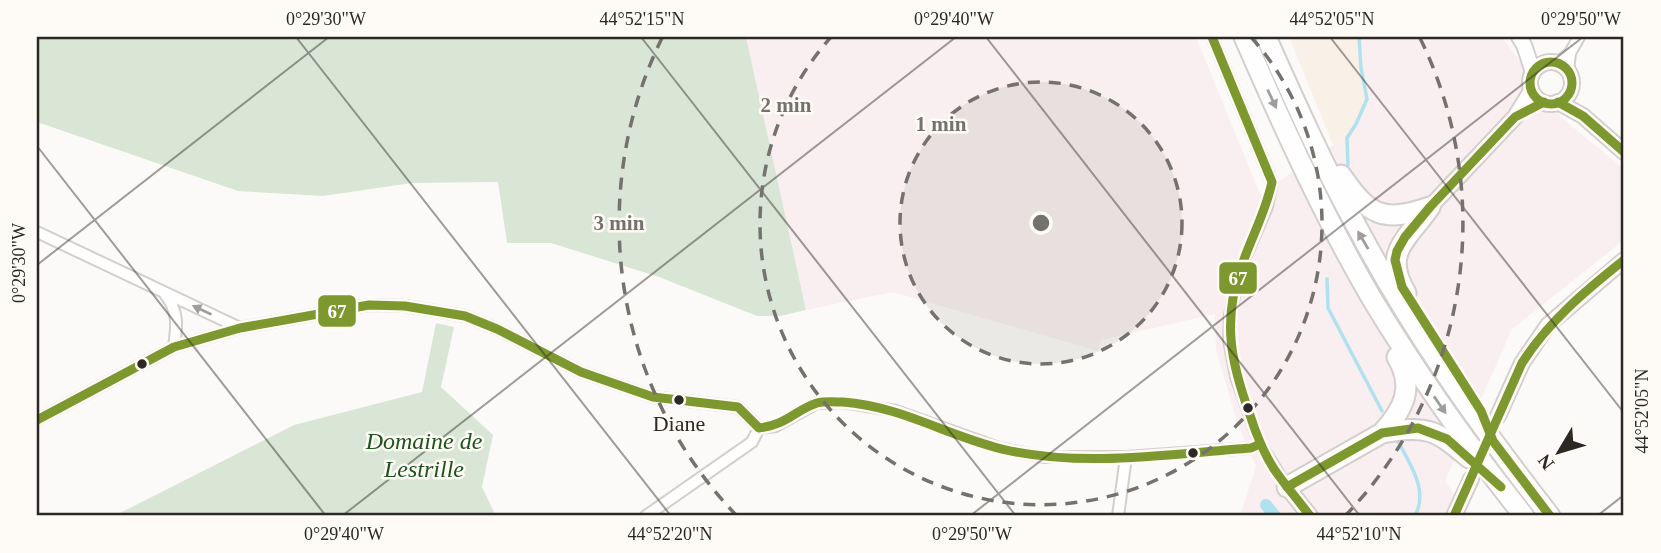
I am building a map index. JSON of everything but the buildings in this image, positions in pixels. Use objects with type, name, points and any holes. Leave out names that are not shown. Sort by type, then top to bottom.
[{"type":"highway","points":[[1244,37],[1333,228],[1378,308],[1437,401],[1524,516]]},
{"type":"highway","points":[[1266,37],[1358,230],[1397,299],[1493,441],[1550,516]]},
{"type":"highway","points":[[1306,122],[1355,195],[1365,205],[1394,216],[1406,215],[1430,206]]},
{"type":"highway","points":[[1287,487],[1382,433],[1393,421],[1405,398],[1407,384],[1406,373],[1334,246],[1306,190],[1295,150]]},
{"type":"highway","points":[[1430,206],[1401,244],[1395,260],[1396,269],[1412,305],[1481,411],[1493,441]]},
{"type":"highway","points":[[1382,433],[1418,428],[1434,432],[1447,439],[1497,482]]},
{"type":"street","points":[[1212,37],[1272,182],[1268,206],[1240,270],[1230,315],[1228,340],[1236,377],[1260,444],[1287,487],[1310,516]]},
{"type":"street","points":[[1533,72],[1557,66],[1570,53],[1579,37]]},
{"type":"street","points":[[1515,117],[1563,99],[1572,82],[1557,66],[1521,41]]},
{"type":"street","points":[[1521,41],[1533,72],[1531,91],[1538,100],[1551,102],[1583,116],[1624,152]]},
{"type":"street","points":[[1570,90],[1583,116]]},
{"type":"street","points":[[1430,206],[1515,117],[1531,91]]},
{"type":"street","points":[[37,232],[240,328]]},
{"type":"street","points":[[1498,416],[1530,349],[1548,326],[1624,260]]},
{"type":"street","points":[[1583,296],[1624,272]]},
{"type":"street","points":[[164,292],[175,307],[177,321],[174,348]]},
{"type":"street","points":[[37,420],[174,348],[240,328],[369,305],[405,306],[465,316],[497,329],[581,372],[653,397],[738,407],[760,428]]},
{"type":"street","points":[[760,428],[776,426],[817,403],[843,402],[896,411],[999,448],[1044,457],[1126,457],[1251,448],[1260,444]]},
{"type":"street","points":[[646,516],[752,442],[760,428]]},
{"type":"street","points":[[1118,516],[1126,457]]},
{"type":"street","points":[[1454,516],[1471,479]]},
{"type":"shaded area","points":[[746,37],[1196,37],[1260,194],[1350,134],[1370,97],[1360,37],[1502,37],[1563,119],[1624,169],[1624,240],[1512,329],[1445,481],[1469,516],[1240,516],[1256,466],[1238,425],[1216,350],[1215,314],[1101,340],[1098,351],[892,292],[806,310]]},
{"type":"shaded area","points":[[1289,37],[1360,37],[1370,97],[1350,134],[1333,145]]},
{"type":"green space","points":[[37,37],[746,37],[806,310],[780,316],[757,316],[659,277],[551,243],[507,243],[498,182],[412,183],[323,196],[238,191],[37,122]]},
{"type":"green space","name":"Domaine de Lestrille","points":[[436,323],[454,327],[441,387],[493,435],[482,487],[496,516],[114,516],[294,425],[422,392]]},
{"type":"waterway","points":[[1348,165],[1347,138],[1367,99],[1359,37]]},
{"type":"waterway","points":[[1327,279],[1328,308],[1382,411]]},
{"type":"waterway","points":[[1398,441],[1419,487],[1419,506],[1415,516]]},
{"type":"waterway","points":[[1266,505],[1275,516]]},
{"type":"transit line","name":"67","points":[[1212,37],[1272,182],[1235,287],[1230,324],[1234,360],[1243,396],[1263,449],[1274,469],[1310,516]]},
{"type":"transit line","name":"67","points":[[1551,62],[1566,68],[1572,83],[1566,98],[1551,104],[1536,98],[1530,83],[1536,68],[1551,62]]},
{"type":"transit line","name":"67","points":[[1544,102],[1515,117],[1430,207],[1405,237],[1395,260],[1402,287],[1481,411],[1493,441],[1550,516]]},
{"type":"transit line","name":"67","points":[[1558,102],[1583,116],[1624,152]]},
{"type":"transit line","name":"67","points":[[1454,516],[1522,363],[1556,320],[1624,260]]},
{"type":"transit line","name":"67","points":[[37,420],[174,347],[240,328],[369,305],[405,306],[465,316],[497,329],[581,372],[653,397],[738,407],[759,428],[784,421],[817,403],[843,402],[884,409],[982,443],[1032,455],[1126,458],[1251,448],[1260,444]]},
{"type":"transit line","name":"67","points":[[1287,487],[1382,433],[1418,428],[1447,439],[1501,487]]},
{"type":"place","name":"Diane","points":[[679,400]]}]
